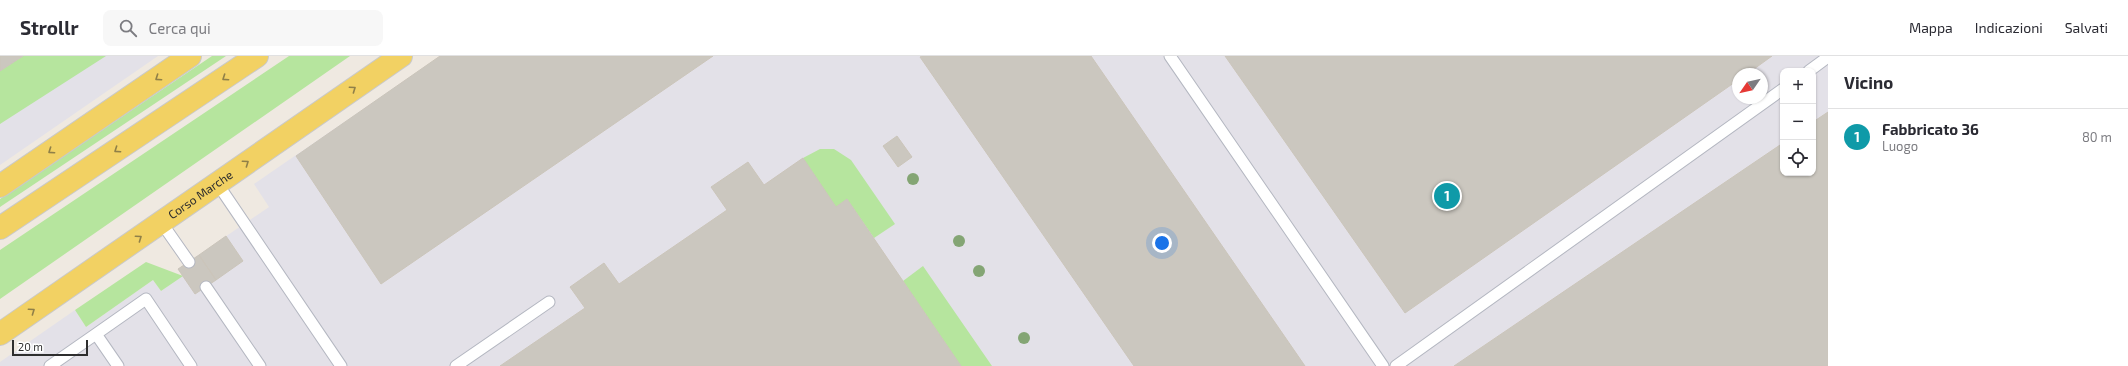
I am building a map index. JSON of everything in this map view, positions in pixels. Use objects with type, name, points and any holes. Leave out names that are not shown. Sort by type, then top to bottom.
[{"type":"main road","points":[[0,186],[190,56]]},
{"type":"main road","points":[[0,228],[257,56]]},
{"type":"main road","name":"Corso Marche","points":[[0,334],[401,56]]},
{"type":"lane","points":[[1170,56],[1383,366]]},
{"type":"lane","points":[[1813,68],[1828,57]]},
{"type":"lane","points":[[1396,366],[1780,91]]},
{"type":"lane","points":[[217,183],[341,366]]},
{"type":"lane","points":[[162,222],[189,262]]},
{"type":"lane","points":[[206,287],[260,366]]},
{"type":"lane","points":[[50,366],[146,299],[191,366]]},
{"type":"lane","points":[[456,366],[549,302]]},
{"type":"lane","points":[[96,334],[118,366]]},
{"type":"shaded area","points":[[0,56],[158,56],[0,165]]},
{"type":"shaded area","points":[[440,56],[1828,56],[1828,366],[0,366],[0,362],[75,310],[86,327],[153,280],[161,291],[183,275],[178,269],[269,207],[254,184]]},
{"type":"green space","points":[[23,56],[106,56],[0,124],[0,71]]},
{"type":"green space","points":[[212,56],[226,56],[0,207],[0,199]]},
{"type":"green space","points":[[289,56],[350,56],[0,299],[0,250]]},
{"type":"green space","points":[[820,149],[834,149],[851,160],[895,224],[874,238],[847,199],[836,207],[803,158]]},
{"type":"green space","points":[[146,262],[183,276],[161,291],[153,280],[86,327],[75,310]]},
{"type":"green space","points":[[923,266],[992,366],[961,366],[903,281]]},
{"type":"building","points":[[0,56],[23,56],[0,71]]},
{"type":"building","points":[[440,56],[713,56],[381,284],[296,156]]},
{"type":"building","points":[[1091,56],[1305,366],[1134,366],[920,57]]},
{"type":"building","points":[[1225,56],[1772,56],[1755,68],[1732,68],[1732,84],[1405,313]]},
{"type":"building","points":[[1828,112],[1828,366],[1454,366],[1780,145],[1780,176],[1816,176],[1816,120]]},
{"type":"building","points":[[897,136],[912,157],[898,167],[883,146]]},
{"type":"building","points":[[803,158],[836,207],[847,199],[961,366],[500,366],[585,308],[570,287],[604,263],[619,284],[727,210],[711,187],[748,162],[764,185]]},
{"type":"building","points":[[226,236],[243,261],[216,280],[199,255]]},
{"type":"building","points":[[199,255],[216,280],[195,294],[178,269]]},
{"type":"place","name":"Fabbricato 36","points":[[1447,196]]}]
